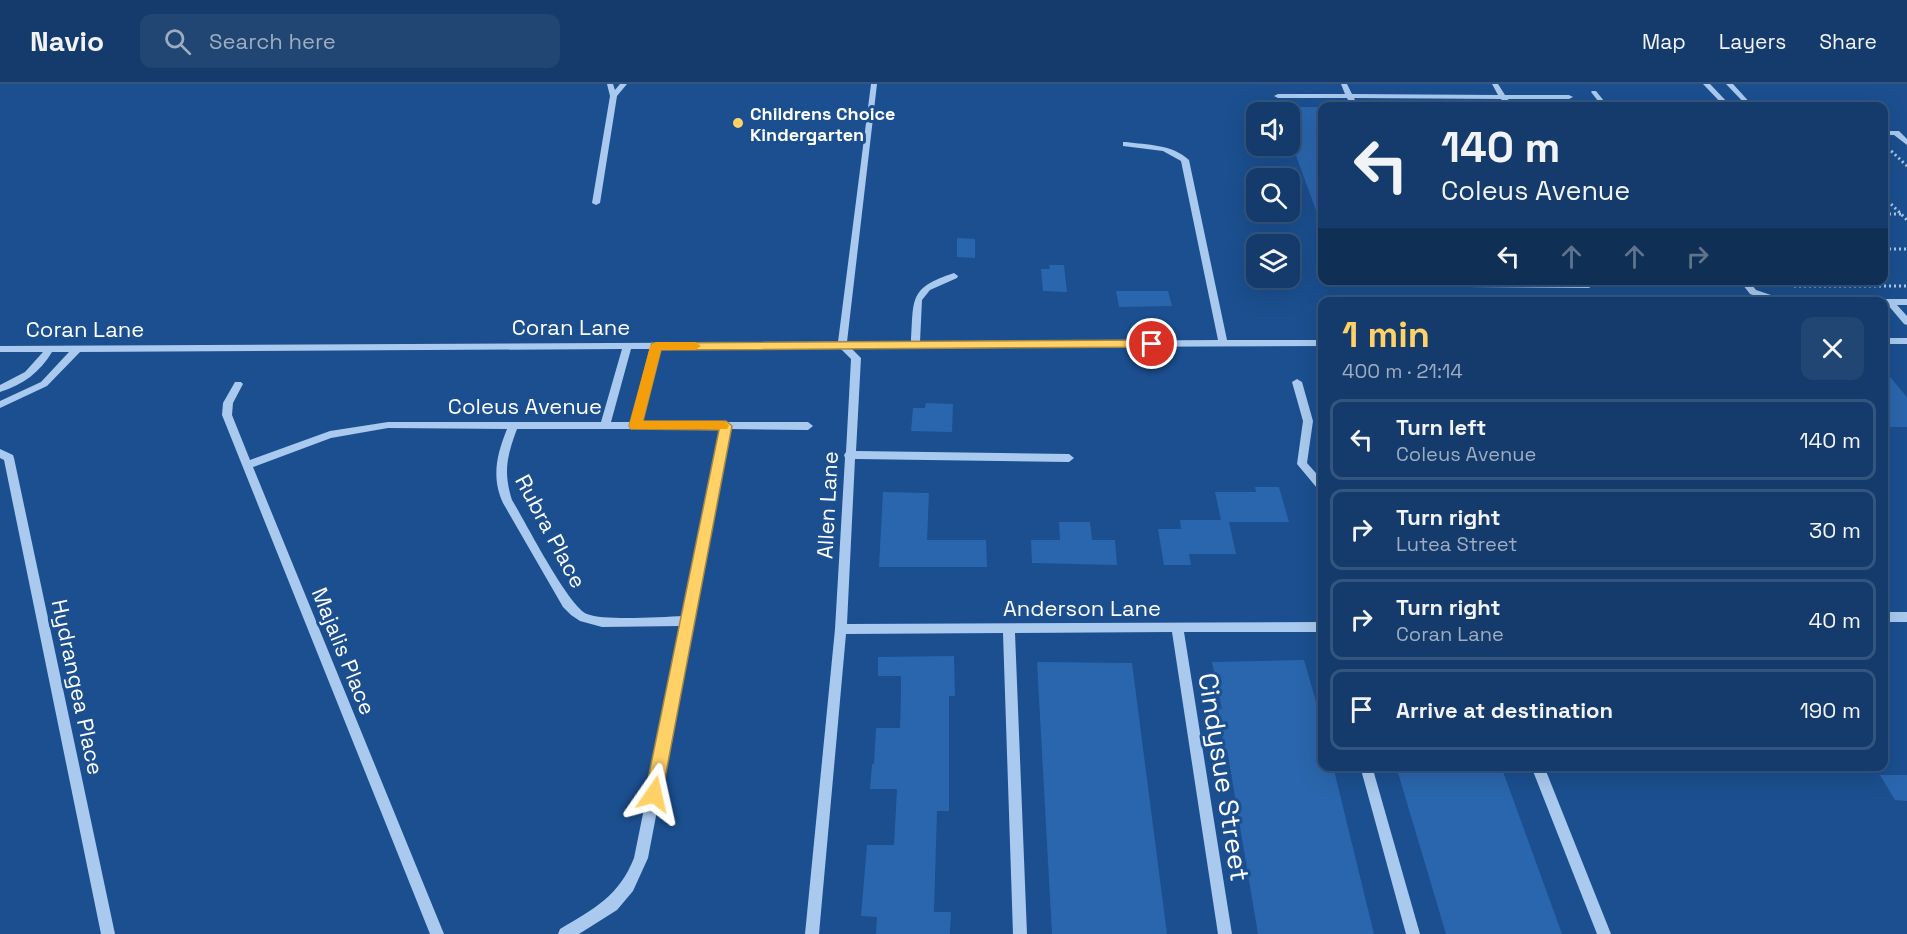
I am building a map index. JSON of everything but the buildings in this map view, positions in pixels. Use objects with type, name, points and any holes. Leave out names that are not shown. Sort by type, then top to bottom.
[{"type":"street","points":[[596,203],[605,163],[614,96],[610,84]]},
{"type":"street","points":[[614,96],[624,84]]},
{"type":"street","points":[[842,345],[874,84]]},
{"type":"street","points":[[1344,84],[1352,102]]},
{"type":"street","points":[[1495,84],[1506,102]]},
{"type":"street","points":[[1706,84],[1724,102]]},
{"type":"street","points":[[1729,84],[1746,102]]},
{"type":"street","points":[[1594,92],[1602,102]]},
{"type":"street","points":[[1278,96],[1569,97]]},
{"type":"street","points":[[1888,126],[1907,143]]},
{"type":"street","points":[[1888,133],[1896,134]]},
{"type":"street","points":[[1126,144],[1167,150],[1179,154],[1185,160],[1223,344]]},
{"type":"street","points":[[915,345],[918,300],[927,288],[954,276]]},
{"type":"street","points":[[1747,285],[1752,292],[1767,297]]},
{"type":"street","points":[[1888,302],[1907,302]]},
{"type":"street","points":[[1888,303],[1907,322]]},
{"type":"street","points":[[1888,341],[1907,341]]},
{"type":"street","name":"Coran Lane","points":[[0,349],[1318,343]]},
{"type":"street","name":"Allen Lane","points":[[812,934],[841,629],[856,358],[842,345]]},
{"type":"street","points":[[605,426],[627,346]]},
{"type":"street","points":[[635,426],[656,346]]},
{"type":"street","points":[[0,389],[29,376],[40,365],[49,349]]},
{"type":"street","points":[[0,405],[44,384],[77,349]]},
{"type":"street","points":[[1297,382],[1308,421],[1302,464],[1318,485]]},
{"type":"street","name":"Majalis Place","points":[[238,384],[228,404],[227,415],[437,934]]},
{"type":"street","name":"Rubra Place","points":[[513,425],[501,458],[501,484],[507,500],[567,604],[584,618],[602,622],[688,621]]},
{"type":"street","name":"Coleus Avenue","points":[[248,465],[330,435],[370,426],[808,426]]},
{"type":"street","points":[[565,934],[605,910],[630,886],[641,858],[726,426]]},
{"type":"street","name":"Hydrangea Place","points":[[0,453],[9,458],[108,934]]},
{"type":"street","points":[[849,454],[1069,458]]},
{"type":"street","points":[[1888,617],[1907,617]]},
{"type":"street","name":"Cindysue Street","points":[[1177,627],[1225,934]]},
{"type":"street","name":"Anderson Lane","points":[[841,629],[1318,627]]},
{"type":"street","points":[[1009,628],[1020,934]]},
{"type":"street","points":[[1367,771],[1413,934]]},
{"type":"street","points":[[1539,771],[1604,934]]},
{"type":"path","points":[[1888,148],[1907,165]]},
{"type":"path","points":[[1888,201],[1907,220]]},
{"type":"path","points":[[1888,214],[1901,214]]},
{"type":"path","points":[[1888,249],[1907,249]]},
{"type":"path","points":[[1792,286],[1907,286]]},
{"type":"slow traffic","points":[[695,346],[656,346],[635,426],[722,426]]},
{"type":"place","name":"Childrens Choice Kindergarten","points":[[738,123]]},
{"type":"route","points":[[654,794],[726,426],[635,426],[656,346],[1152,344]]}]
